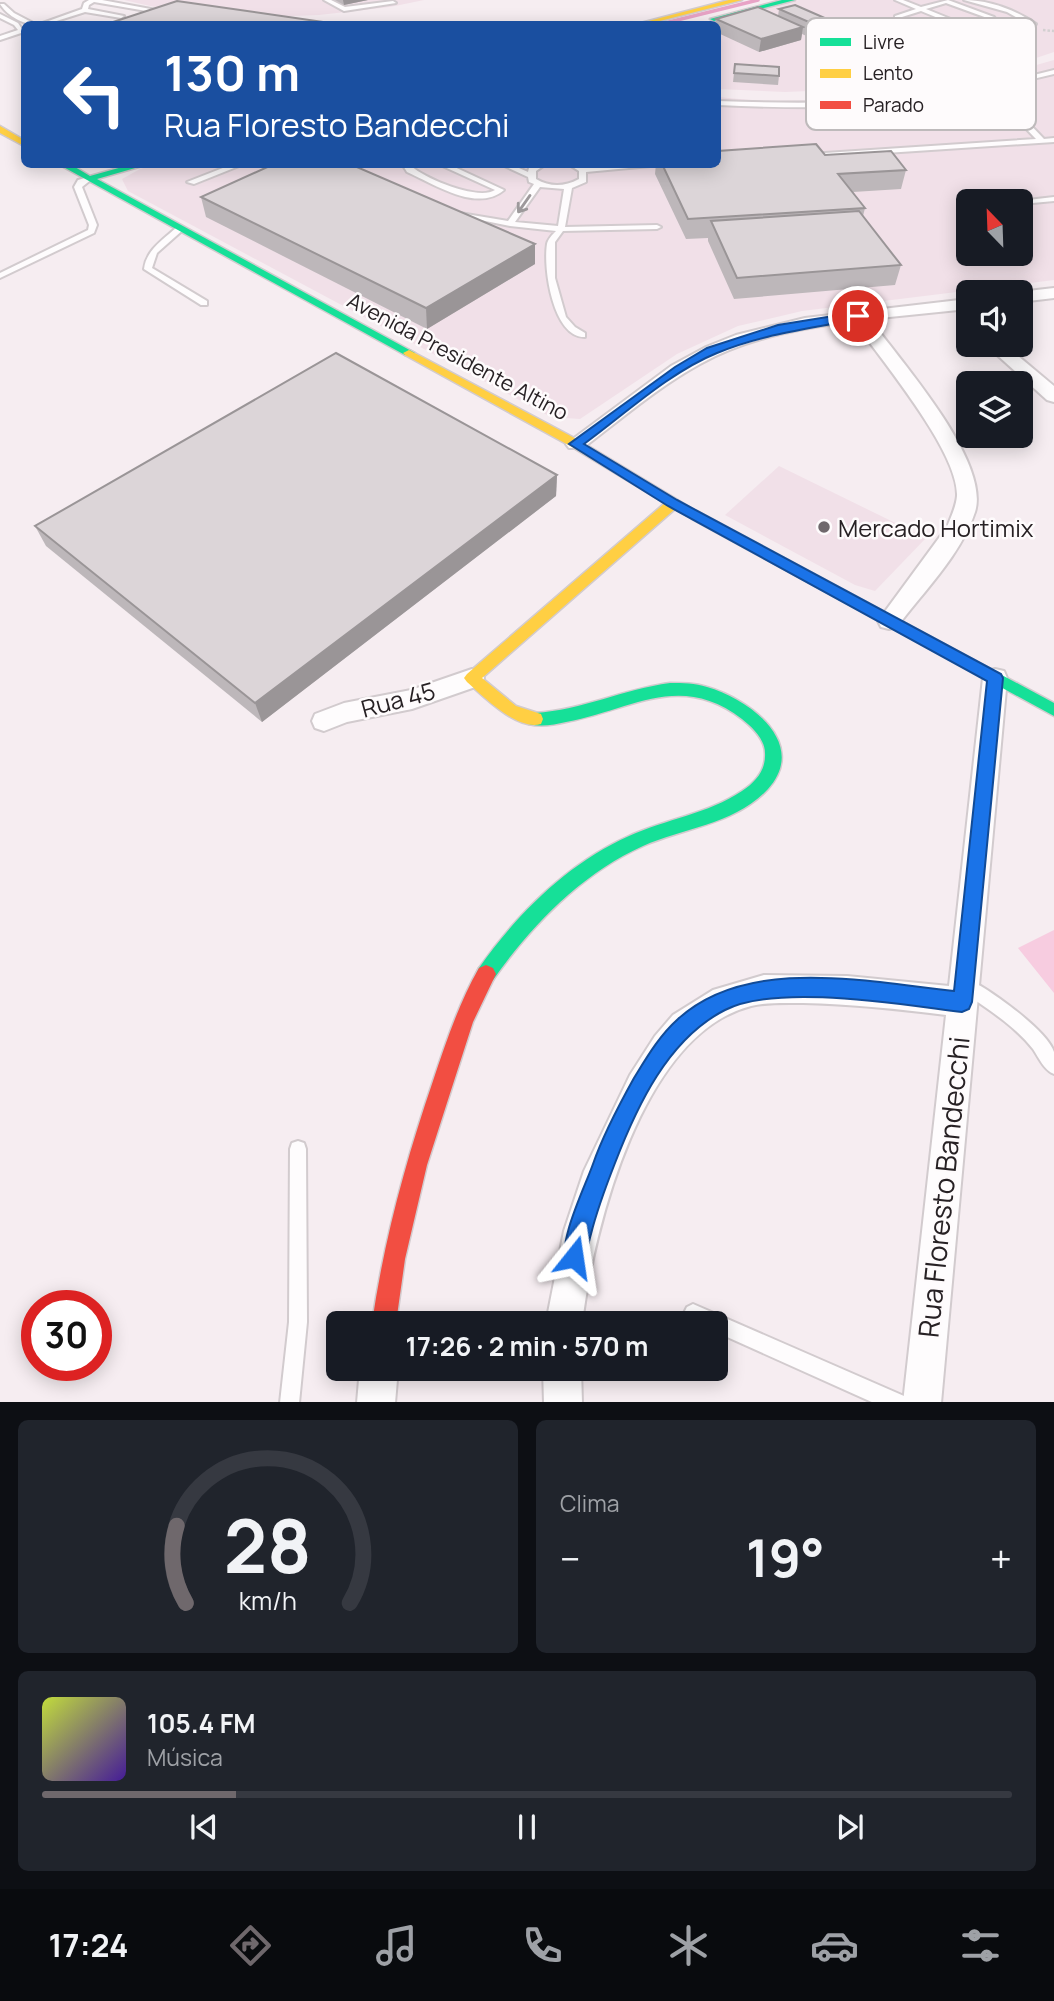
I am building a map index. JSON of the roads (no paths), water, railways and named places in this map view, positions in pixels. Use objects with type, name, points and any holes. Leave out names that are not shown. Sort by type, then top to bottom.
[{"type":"street","points":[[653,21],[738,0]]},
{"type":"street","points":[[706,21],[791,0]]},
{"type":"street","points":[[0,129],[21,141]]},
{"type":"street","name":"Avenida Presidente Altino","points":[[72,168],[576,444],[673,503],[1054,710]]},
{"type":"street","points":[[88,179],[128,168]]},
{"type":"street","points":[[1033,295],[1054,293]]},
{"type":"street","points":[[576,444],[679,369],[712,351],[778,329],[858,316],[956,305]]},
{"type":"street","points":[[858,316],[943,431],[959,462],[967,498],[963,517],[950,540],[890,621]]},
{"type":"street","points":[[1012,357],[1045,381],[1054,396]]},
{"type":"street","points":[[386,1311],[393,1255],[427,1130],[479,984],[508,945],[532,920],[615,851],[746,796],[765,781],[773,761],[769,738],[757,719],[741,708],[686,688],[663,688],[579,715],[545,720],[522,717],[472,678],[673,503]]},
{"type":"street","name":"Rua 45","points":[[324,721],[344,713],[412,699],[472,678]]},
{"type":"street","name":"Rua Floresto Bandecchi","points":[[922,1402],[995,678]]},
{"type":"street","points":[[565,1311],[580,1233],[606,1158],[633,1101],[662,1051],[685,1025],[722,1001],[776,988],[963,993]]},
{"type":"street","points":[[376,1402],[378,1381]]},
{"type":"street","points":[[562,1381],[563,1402]]},
{"type":"lane","points":[[85,9],[86,4],[93,0],[170,13]]},
{"type":"lane","points":[[327,0],[344,9],[393,3]]},
{"type":"lane","points":[[898,0],[942,18]]},
{"type":"lane","points":[[901,18],[897,14],[947,1],[1009,11],[1023,18]]},
{"type":"lane","points":[[965,3],[988,18]]},
{"type":"lane","points":[[924,18],[965,3]]},
{"type":"lane","points":[[2,5],[26,21]]},
{"type":"lane","points":[[51,21],[85,9],[121,16]]},
{"type":"lane","points":[[971,16],[980,13]]},
{"type":"lane","points":[[0,16],[21,28]]},
{"type":"lane","points":[[0,38],[21,32]]},
{"type":"lane","points":[[1036,76],[1054,72]]},
{"type":"lane","points":[[721,103],[806,104]]},
{"type":"lane","points":[[1031,130],[1042,141]]},
{"type":"lane","points":[[799,156],[1054,140]]},
{"type":"lane","points":[[191,182],[231,168]]},
{"type":"lane","points":[[408,168],[472,197],[487,198],[500,190],[449,168]]},
{"type":"lane","points":[[513,168],[530,175],[538,184],[568,187],[583,180],[582,170]]},
{"type":"lane","points":[[530,175],[536,168]]},
{"type":"lane","points":[[579,168],[611,168]]},
{"type":"lane","points":[[0,276],[90,231],[93,225],[78,187],[88,179]]},
{"type":"lane","points":[[510,224],[538,184]]},
{"type":"lane","points":[[568,187],[561,229],[551,242],[551,278],[562,317],[572,329],[582,335]]},
{"type":"lane","points":[[1033,201],[1054,199]]},
{"type":"lane","points":[[450,212],[510,224],[561,229],[657,227]]},
{"type":"lane","points":[[180,229],[147,261],[148,269],[204,303]]},
{"type":"lane","points":[[963,993],[1022,1025],[1038,1041],[1054,1066]]},
{"type":"lane","points":[[289,1402],[298,1322],[298,1150]]},
{"type":"lane","points":[[728,1328],[897,1402]]},
{"type":"waterway","points":[[673,21],[758,0]]},
{"type":"place","name":"Mercado Hortimix","points":[[824,527]]}]
